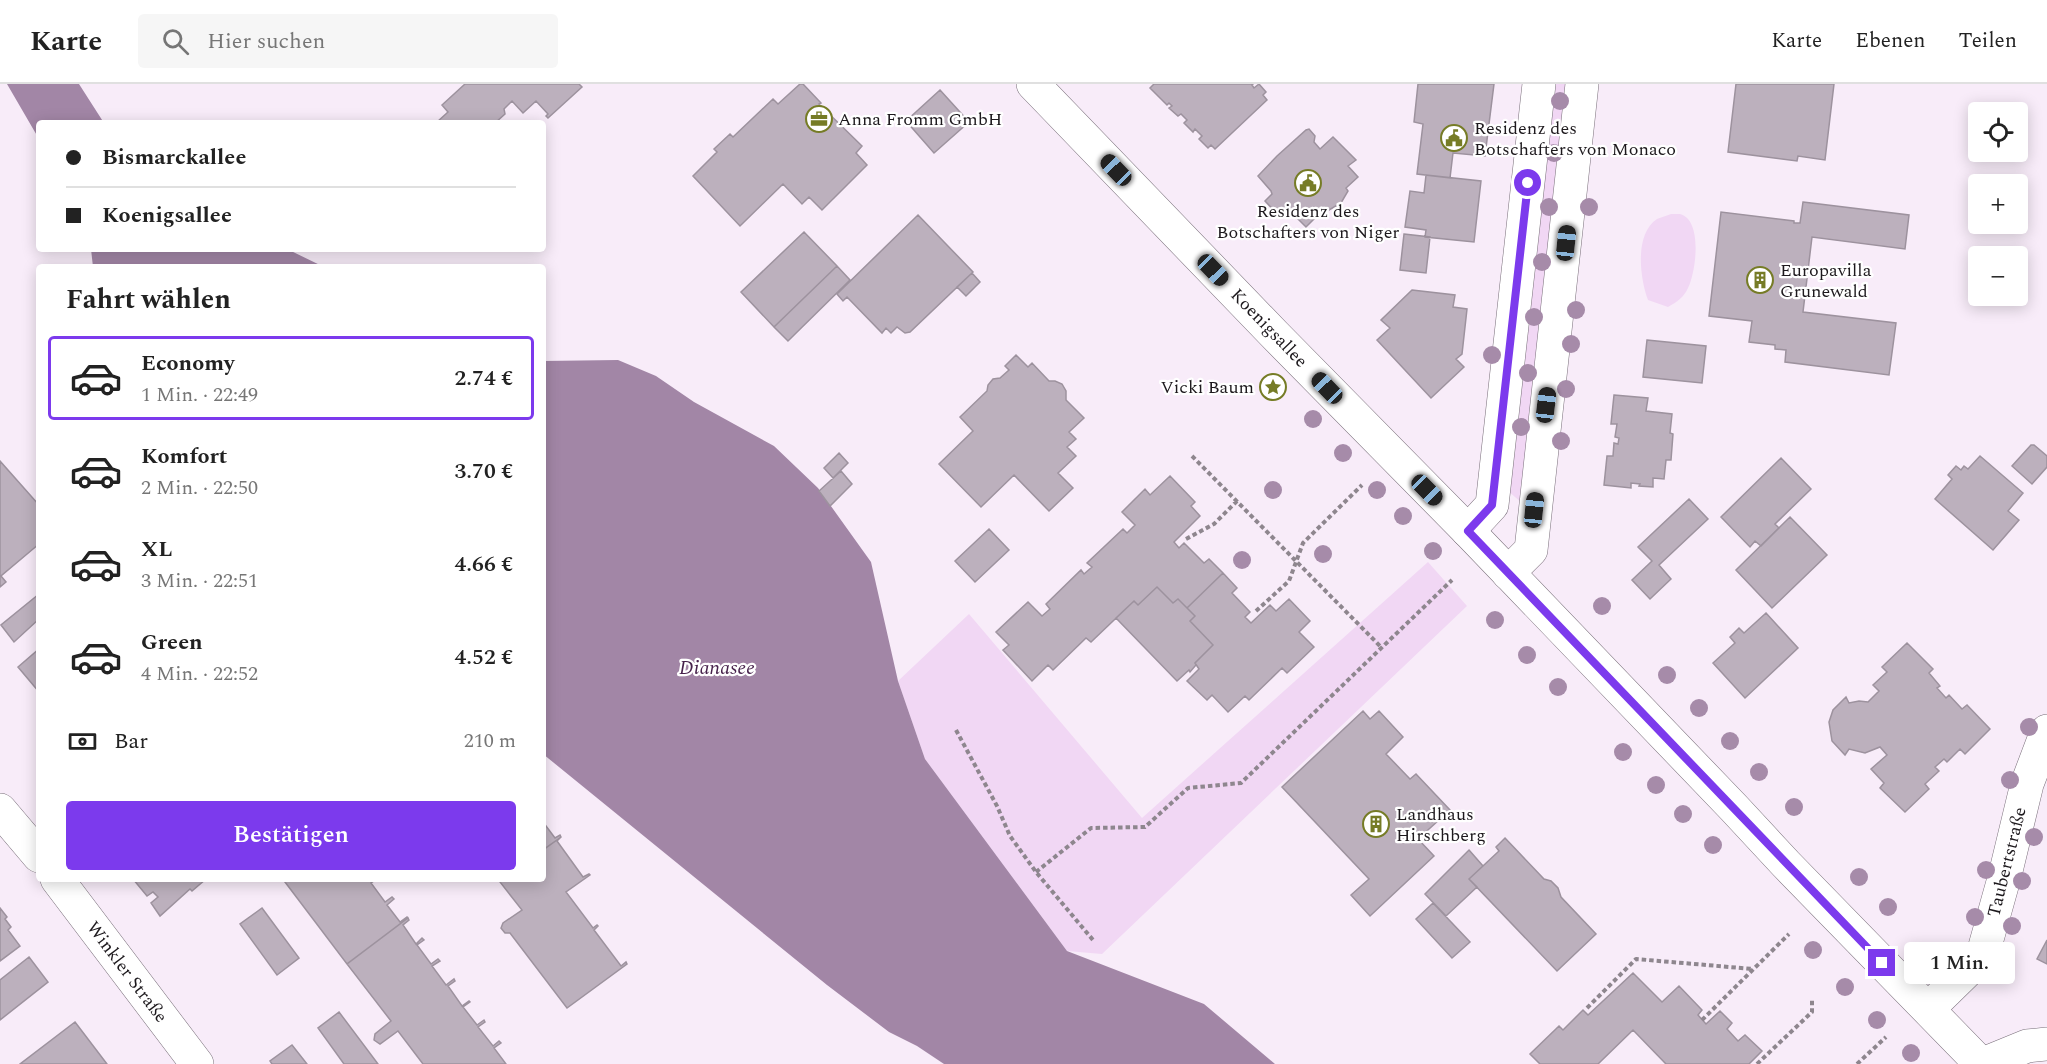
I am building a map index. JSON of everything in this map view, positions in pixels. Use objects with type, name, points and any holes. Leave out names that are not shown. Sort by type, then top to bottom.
[{"type":"street","name":"Koenigsallee","points":[[1033,84],[1982,1064]]},
{"type":"street","points":[[1468,531],[1492,505],[1539,84]]},
{"type":"street","points":[[1508,573],[1531,550],[1582,84]]},
{"type":"street","name":"Taubertstraße","points":[[1928,1009],[1970,968],[1984,950],[2005,875],[2026,784],[2047,731]]},
{"type":"street","points":[[0,810],[36,852]]},
{"type":"street","name":"Winkler Straße","points":[[59,882],[197,1064]]},
{"type":"street","points":[[1982,1064],[2027,1046],[2047,1044]]},
{"type":"path","points":[[1192,456],[1382,648]]},
{"type":"path","points":[[1256,611],[1289,581],[1304,543],[1362,485]]},
{"type":"path","points":[[1186,539],[1214,524],[1237,501]]},
{"type":"path","points":[[1036,872],[1091,828],[1145,827],[1188,788],[1241,783],[1452,580]]},
{"type":"path","points":[[956,730],[997,806],[1010,836],[1036,872],[1093,940]]},
{"type":"path","points":[[1702,1020],[1789,934]]},
{"type":"path","points":[[1587,1008],[1636,959],[1753,969]]},
{"type":"path","points":[[1757,1064],[1812,1012],[1812,1000]]},
{"type":"path","points":[[1857,1064],[1886,1037]]},
{"type":"shaded area","points":[[1556,84],[1571,84],[1522,503],[1508,491]]},
{"type":"shaded area","points":[[1671,214],[1680,214],[1687,218],[1692,226],[1696,247],[1688,288],[1680,299],[1668,307],[1648,300],[1641,269],[1641,257],[1645,235],[1650,226],[1657,219]]},
{"type":"shaded area","points":[[1428,562],[1467,606],[1102,954],[1067,951],[925,759],[898,681],[969,614],[1142,818]]},
{"type":"water","points":[[7,84],[79,84],[102,120],[36,120],[36,134]]},
{"type":"water","points":[[91,252],[293,252],[318,264],[93,264]]},
{"type":"water","name":"Dianasee","points":[[618,360],[656,376],[694,402],[774,446],[818,488],[871,562],[898,681],[925,759],[1067,951],[1204,1004],[1275,1064],[944,1064],[917,1046],[889,1032],[827,985],[546,756],[546,361]]},
{"type":"building","points":[[465,84],[579,84],[582,87],[548,118],[546,116],[548,114],[536,101],[523,113],[512,101],[504,109],[505,114],[498,120],[439,120],[448,112],[442,105]]},
{"type":"building","points":[[800,84],[803,84],[821,103],[819,104],[862,146],[856,153],[867,165],[822,210],[809,197],[802,204],[783,184],[740,226],[693,176],[717,152],[714,149],[730,134],[733,137],[773,99],[778,104]]},
{"type":"building","points":[[1154,84],[1253,84],[1254,88],[1259,84],[1266,92],[1263,95],[1267,100],[1215,149],[1211,145],[1208,148],[1199,139],[1202,136],[1195,129],[1193,132],[1184,123],[1187,120],[1181,114],[1178,116],[1169,108],[1172,106],[1169,103],[1167,105],[1150,88]]},
{"type":"building","name":"Residenz des Botschafters von Monaco","points":[[1418,84],[1494,84],[1485,156],[1453,153],[1450,178],[1417,174],[1423,124],[1414,122]]},
{"type":"building","points":[[1736,84],[1834,84],[1825,160],[1798,156],[1797,161],[1728,152]]},
{"type":"building","points":[[940,90],[969,122],[934,153],[906,121]]},
{"type":"building","name":"Residenz des Botschafters von Niger","points":[[1309,129],[1315,136],[1314,142],[1320,149],[1333,137],[1356,160],[1348,166],[1358,177],[1346,188],[1348,191],[1341,203],[1329,210],[1326,207],[1306,227],[1291,212],[1287,211],[1281,218],[1265,201],[1272,194],[1258,176],[1277,156]]},
{"type":"building","points":[[1426,175],[1481,181],[1474,242],[1425,237],[1426,230],[1405,227],[1410,191],[1424,193]]},
{"type":"building","name":"Europavilla Grunewald","points":[[1803,202],[1909,215],[1905,249],[1812,237],[1803,312],[1896,323],[1889,375],[1785,362],[1786,350],[1775,349],[1775,345],[1749,342],[1752,321],[1709,316],[1721,212],[1800,223]]},
{"type":"building","points":[[918,215],[973,272],[910,332],[905,333],[897,327],[891,333],[886,328],[882,333],[847,297],[843,301],[837,294]]},
{"type":"building","points":[[804,232],[837,266],[774,327],[741,292]]},
{"type":"building","points":[[1404,234],[1430,237],[1426,273],[1400,270]]},
{"type":"building","points":[[837,266],[850,280],[788,341],[774,327]]},
{"type":"building","points":[[972,273],[980,282],[966,296],[957,287]]},
{"type":"building","points":[[1412,290],[1455,295],[1453,307],[1467,309],[1462,354],[1456,359],[1464,367],[1431,398],[1377,340],[1390,328],[1381,320]]},
{"type":"building","points":[[1647,340],[1706,346],[1702,383],[1643,377]]},
{"type":"building","points":[[1016,355],[1028,367],[1032,363],[1049,381],[1062,384],[1066,391],[1066,400],[1084,418],[1069,432],[1076,439],[1067,447],[1076,456],[1058,473],[1073,488],[1049,511],[1014,475],[981,507],[939,464],[973,431],[960,417],[987,391],[993,379],[1000,378],[1009,370],[1005,366]]},
{"type":"building","points":[[1614,395],[1648,398],[1646,411],[1672,414],[1671,460],[1666,460],[1664,479],[1653,478],[1653,487],[1631,483],[1631,488],[1604,485],[1607,456],[1613,456],[1614,443],[1618,444],[1619,438],[1615,437],[1617,424],[1611,424]]},
{"type":"building","points":[[2031,445],[2047,456],[2047,467],[2032,484],[2012,466]]},
{"type":"building","points":[[839,453],[848,463],[833,478],[824,468]]},
{"type":"building","points":[[1980,456],[2023,493],[2008,511],[2019,520],[1993,550],[1935,499],[1952,479],[1948,475],[1956,466],[1961,470],[1964,466],[1968,469]]},
{"type":"building","points":[[1781,458],[1811,489],[1775,524],[1779,528],[1761,546],[1755,541],[1750,547],[1721,517]]},
{"type":"building","points":[[0,461],[36,502],[36,547],[1,576],[6,582],[0,587]]},
{"type":"building","points":[[841,471],[852,484],[830,506],[819,491]]},
{"type":"building","points":[[1170,476],[1195,502],[1191,506],[1200,516],[1174,542],[1179,548],[1184,543],[1204,563],[1209,559],[1223,573],[1187,608],[1178,599],[1173,603],[1157,587],[1138,605],[1134,601],[1091,642],[1086,638],[1053,670],[1048,665],[1032,681],[1003,650],[1009,645],[996,632],[1028,602],[1042,616],[1050,609],[1046,604],[1081,570],[1084,574],[1092,567],[1087,563],[1123,529],[1127,533],[1135,525],[1122,512],[1145,489],[1150,495]]},
{"type":"building","points":[[1689,499],[1708,519],[1659,565],[1671,579],[1650,599],[1632,580],[1652,561],[1638,547]]},
{"type":"building","points":[[1790,517],[1827,555],[1772,608],[1736,570]]},
{"type":"building","points":[[989,529],[1009,550],[975,582],[955,561]]},
{"type":"building","points":[[1223,573],[1237,588],[1232,593],[1250,612],[1245,617],[1251,623],[1270,605],[1276,611],[1289,599],[1310,621],[1299,632],[1314,647],[1287,673],[1282,668],[1249,700],[1245,696],[1228,712],[1212,695],[1207,700],[1187,681],[1199,669],[1195,663],[1213,645],[1190,621],[1195,616],[1187,608]]},
{"type":"building","points":[[1157,587],[1173,603],[1178,599],[1195,616],[1190,621],[1213,645],[1195,663],[1196,665],[1190,672],[1189,670],[1177,681],[1116,618],[1134,601],[1138,605]]},
{"type":"building","points":[[36,596],[36,622],[14,642],[1,625]]},
{"type":"building","points":[[1766,613],[1798,648],[1745,698],[1713,663],[1735,643],[1730,637],[1739,628],[1744,633]]},
{"type":"building","points":[[1907,643],[1933,669],[1929,673],[1940,686],[1937,688],[1946,698],[1949,695],[1962,709],[1967,705],[1990,729],[1965,754],[1960,749],[1947,762],[1944,759],[1935,767],[1939,771],[1925,784],[1929,789],[1905,812],[1880,788],[1884,783],[1871,769],[1887,755],[1880,747],[1865,753],[1849,749],[1845,755],[1832,741],[1829,722],[1833,710],[1846,697],[1849,703],[1868,702],[1879,691],[1873,685],[1887,672],[1882,667]]},
{"type":"building","points":[[36,652],[36,688],[18,667]]},
{"type":"building","name":"Landhaus Hirschberg","points":[[1363,711],[1370,719],[1379,711],[1403,737],[1386,754],[1410,779],[1416,774],[1450,810],[1418,839],[1434,856],[1370,916],[1351,895],[1369,879],[1282,787]]},
{"type":"building","points":[[546,826],[555,838],[560,835],[561,837],[546,848]]},
{"type":"building","points":[[561,837],[557,841],[583,877],[590,875],[566,892],[593,928],[598,926],[594,930],[621,966],[626,962],[627,964],[567,1008],[510,933],[505,933],[501,928],[503,923],[522,910],[500,882],[546,882],[546,848]]},
{"type":"building","points":[[1505,838],[1544,879],[1551,881],[1558,888],[1561,897],[1596,934],[1557,971],[1469,879],[1499,851],[1496,847]]},
{"type":"building","points":[[1469,850],[1483,866],[1469,879],[1477,887],[1446,916],[1425,894]]},
{"type":"building","points":[[135,882],[202,882],[192,891],[190,889],[160,916],[151,903],[158,897],[153,892],[147,896]]},
{"type":"building","points":[[285,882],[372,882],[371,883],[385,902],[392,897],[394,899],[387,905],[400,922],[408,918],[347,964]]},
{"type":"building","points":[[1433,903],[1470,942],[1452,958],[1416,919]]},
{"type":"building","points":[[0,908],[11,927],[8,930],[20,946],[0,961]]},
{"type":"building","points":[[262,908],[299,958],[277,975],[240,924]]},
{"type":"building","points":[[408,918],[409,920],[403,925],[416,944],[422,938],[424,940],[417,945],[431,964],[438,959],[440,961],[432,966],[446,985],[454,979],[455,981],[448,986],[462,1006],[470,1002],[463,1007],[477,1025],[484,1020],[485,1022],[478,1027],[493,1046],[499,1041],[501,1043],[494,1048],[506,1064],[423,1064],[398,1031],[380,1044],[374,1040],[375,1034],[391,1021],[347,964]]},
{"type":"building","points":[[2047,940],[2047,964],[2037,959]]},
{"type":"building","points":[[29,957],[48,982],[0,1020],[0,980]]},
{"type":"building","points":[[1633,973],[1662,1002],[1679,986],[1702,1010],[1698,1015],[1706,1024],[1720,1011],[1732,1023],[1727,1029],[1738,1041],[1745,1035],[1762,1051],[1749,1064],[1666,1064],[1633,1030],[1598,1064],[1540,1064],[1530,1054],[1559,1026],[1563,1030],[1583,1010],[1588,1015]]},
{"type":"building","points":[[339,1012],[378,1064],[344,1064],[318,1028]]},
{"type":"building","points":[[75,1022],[107,1064],[20,1064]]},
{"type":"building","points":[[292,1045],[307,1064],[272,1064],[270,1061]]},
{"type":"place","name":"Anna Fromm GmbH","points":[[819,119]]},
{"type":"place","name":"Residenz des Botschafters von Monaco","points":[[1454,138]]},
{"type":"place","name":"Residenz des Botschafters von Niger","points":[[1308,183]]},
{"type":"place","name":"Europavilla Grunewald","points":[[1760,280]]},
{"type":"place","name":"Vicki Baum","points":[[1273,387]]},
{"type":"place","name":"Landhaus Hirschberg","points":[[1376,824]]},
{"type":"route","points":[[1528,183],[1492,505],[1468,531],[1882,963]]}]
